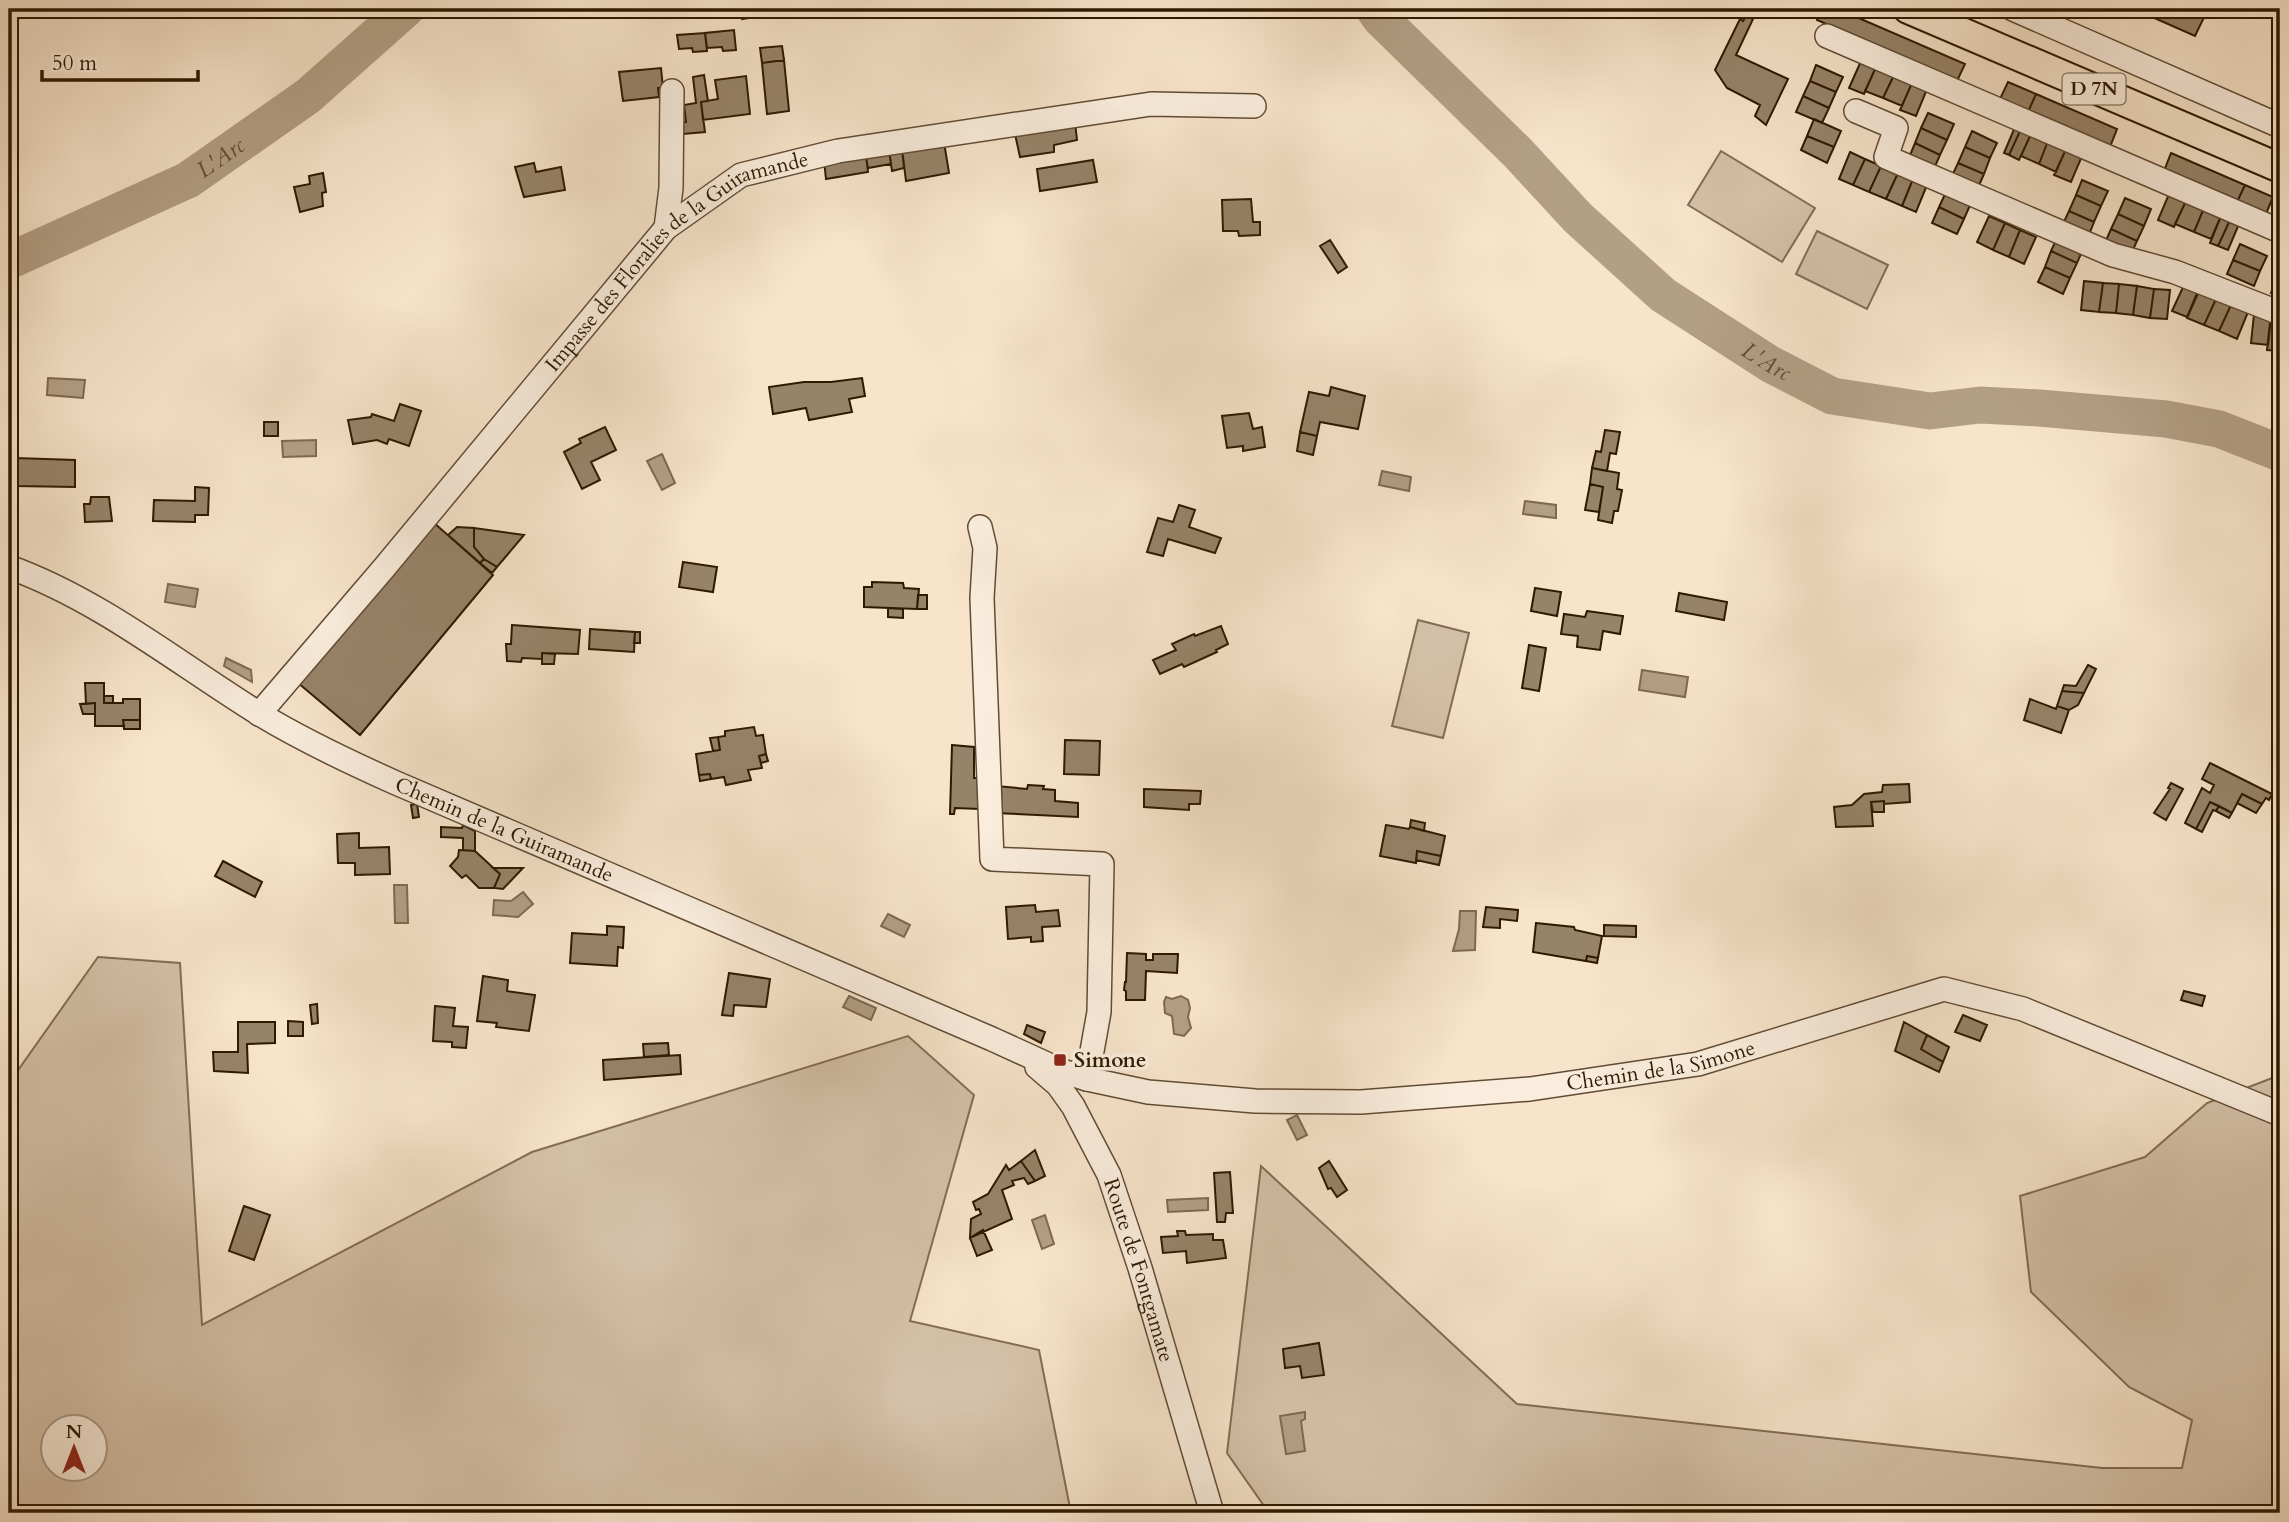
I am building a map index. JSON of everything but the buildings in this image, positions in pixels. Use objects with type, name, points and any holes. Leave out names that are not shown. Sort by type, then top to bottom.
[{"type":"main road","name":"D 7N","points":[[1908,9],[2280,168]]},
{"type":"street","points":[[2013,9],[2280,127]]},
{"type":"street","points":[[1828,36],[2280,231]]},
{"type":"street","points":[[666,228],[671,188],[672,91]]},
{"type":"street","name":"Impasse des Floralies de la Guiramande","points":[[259,713],[384,568],[666,228],[741,175],[838,151],[1151,104],[1254,106]]},
{"type":"street","points":[[1856,111],[1896,128],[1886,157],[2113,255],[2175,272],[2280,313]]},
{"type":"street","points":[[980,527],[985,548],[982,598],[992,859],[1102,864],[1099,1012],[1087,1079]]},
{"type":"street","name":"Chemin de la Guiramande","points":[[9,567],[76,597],[259,713],[342,758],[1019,1052]]},
{"type":"street","name":"Chemin de la Simone","points":[[1019,1052],[1087,1079],[1148,1092],[1255,1101],[1361,1102],[1530,1088],[1698,1064],[1944,989],[2023,1009],[2280,1114]]},
{"type":"street","name":"Route de Fontgamate","points":[[1019,1052],[1058,1086],[1073,1106],[1109,1175],[1140,1268],[1212,1513]]},
{"type":"shaded area","points":[[1721,151],[1815,208],[1782,262],[1688,205]]},
{"type":"shaded area","points":[[1817,231],[1888,265],[1867,309],[1796,274]]},
{"type":"shaded area","points":[[48,378],[85,380],[83,398],[47,395]]},
{"type":"shaded area","points":[[316,440],[316,456],[283,457],[282,441]]},
{"type":"shaded area","points":[[662,454],[675,483],[662,490],[647,461]]},
{"type":"shaded area","points":[[1382,471],[1411,477],[1409,491],[1379,485]]},
{"type":"shaded area","points":[[1525,501],[1556,505],[1556,518],[1523,514]]},
{"type":"shaded area","points":[[168,584],[198,589],[195,607],[165,602]]},
{"type":"shaded area","points":[[1418,620],[1469,633],[1443,738],[1392,726]]},
{"type":"shaded area","points":[[226,658],[251,670],[252,682],[224,666]]},
{"type":"shaded area","points":[[1642,670],[1688,677],[1685,697],[1639,690]]},
{"type":"shaded area","points":[[394,885],[407,885],[408,923],[395,923]]},
{"type":"shaded area","points":[[523,892],[533,904],[518,917],[493,915],[494,900],[511,901]]},
{"type":"shaded area","points":[[1460,911],[1476,911],[1475,950],[1453,951],[1459,929]]},
{"type":"shaded area","points":[[888,914],[910,925],[904,937],[881,926]]},
{"type":"shaded area","points":[[98,957],[180,963],[202,1325],[532,1152],[908,1036],[974,1095],[910,1321],[1039,1350],[1071,1513],[9,1513],[9,1083]]},
{"type":"shaded area","points":[[849,996],[876,1008],[871,1020],[843,1007]]},
{"type":"shaded area","points":[[1181,996],[1188,1000],[1190,1008],[1188,1017],[1191,1028],[1184,1036],[1174,1034],[1172,1016],[1165,1013],[1164,1002],[1166,997],[1172,999]]},
{"type":"shaded area","points":[[2280,1075],[2280,1513],[1269,1513],[1227,1453],[1261,1166],[1517,1404],[2102,1468],[2182,1468],[2192,1420],[2129,1387],[2031,1292],[2020,1196],[2145,1157],[2207,1103]]},
{"type":"shaded area","points":[[1297,1115],[1307,1135],[1297,1140],[1287,1120]]},
{"type":"shaded area","points":[[1208,1198],[1208,1210],[1168,1212],[1167,1200]]},
{"type":"shaded area","points":[[1045,1215],[1054,1244],[1042,1249],[1032,1220]]},
{"type":"shaded area","points":[[1305,1412],[1305,1419],[1301,1421],[1305,1451],[1286,1454],[1280,1416]]},
{"type":"waterway","name":"L'Arc","points":[[9,261],[188,180],[308,96],[406,9]]},
{"type":"waterway","name":"L'Arc","points":[[1374,9],[1380,18],[1518,153],[1578,218],[1663,295],[1770,364],[1832,396],[1930,411],[1980,405],[2166,419],[2219,429],[2280,453]]},
{"type":"place","name":"Simone","points":[[1060,1060]]}]
